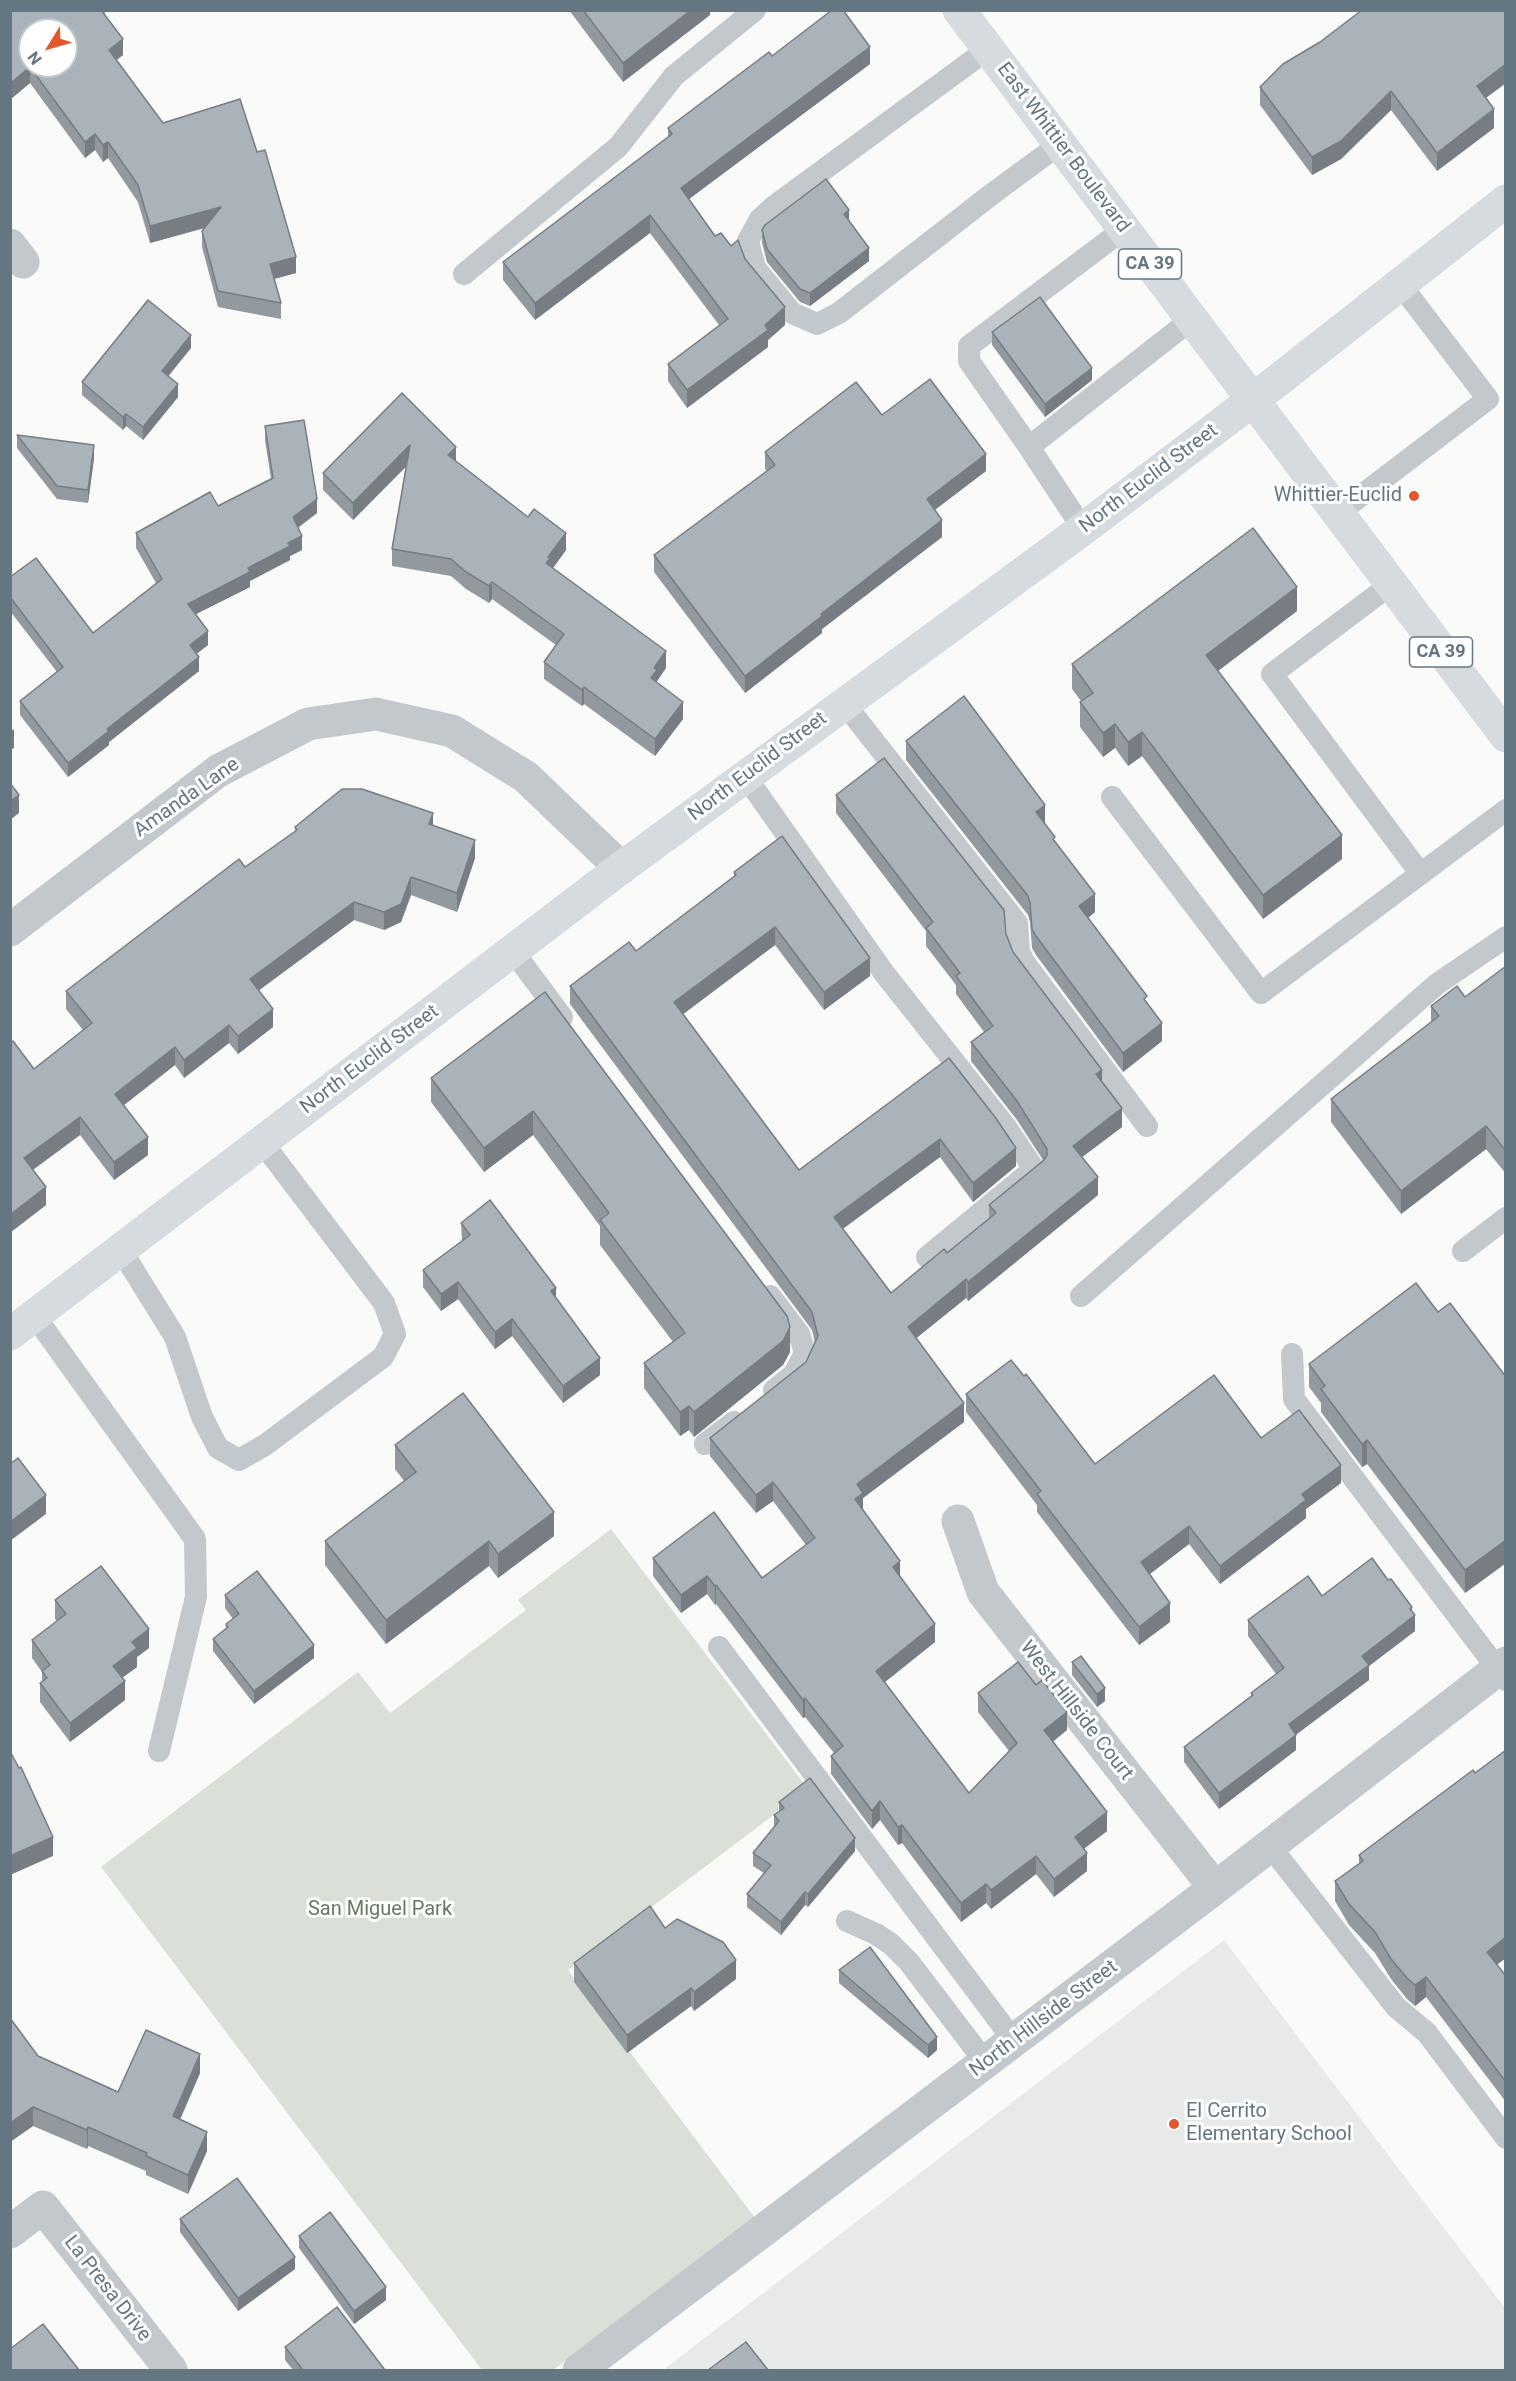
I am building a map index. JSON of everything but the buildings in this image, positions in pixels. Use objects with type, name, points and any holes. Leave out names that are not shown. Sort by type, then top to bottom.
[{"type":"street","name":"East Whittier Boulevard","points":[[959,10],[1253,400]]},
{"type":"street","name":"North Euclid Street","points":[[22,1324],[621,868],[1083,529],[1253,400],[1506,201]]},
{"type":"street","name":"CA 39","points":[[1253,400],[1390,585],[1506,736]]},
{"type":"street","name":"Amanda Lane","points":[[10,930],[218,771],[308,724],[376,714],[452,731],[471,742],[526,777],[621,868]]},
{"type":"street","name":"West Hillside Court","points":[[958,1521],[984,1592],[1215,1888]]},
{"type":"street","name":"North Hillside Street","points":[[579,2370],[1503,1671]]},
{"type":"street","name":"La Presa Drive","points":[[10,2232],[43,2207],[171,2370]]},
{"type":"lane","points":[[464,274],[618,147],[674,76],[755,10]]},
{"type":"lane","points":[[988,49],[773,207],[760,219],[748,241],[754,268],[792,314],[817,324],[839,313],[1060,144]]},
{"type":"lane","points":[[1083,529],[969,361],[969,346],[1124,230]]},
{"type":"lane","points":[[1337,514],[1488,399],[1400,284]]},
{"type":"lane","points":[[1029,447],[1192,319]]},
{"type":"lane","points":[[1390,585],[1272,674],[1420,873]]},
{"type":"lane","points":[[844,703],[1017,922],[1019,951],[1024,962],[1147,1126]]},
{"type":"lane","points":[[746,777],[884,973],[1006,1127],[1034,1169],[927,1257]]},
{"type":"lane","points":[[1112,797],[1261,993],[1506,810]]},
{"type":"lane","points":[[1081,1296],[1437,984],[1506,937]]},
{"type":"lane","points":[[513,951],[577,1037]]},
{"type":"lane","points":[[121,1250],[175,1338],[202,1417],[218,1448],[239,1460],[265,1445],[383,1357],[395,1334],[384,1303],[262,1142]]},
{"type":"lane","points":[[1463,1251],[1506,1218]]},
{"type":"lane","points":[[705,1444],[794,1374],[804,1353],[799,1334],[756,1276]]},
{"type":"lane","points":[[22,1324],[195,1539],[196,1597],[159,1751]]},
{"type":"lane","points":[[1292,1354],[1294,1399],[1503,1671]]},
{"type":"lane","points":[[719,1647],[1014,2041]]},
{"type":"lane","points":[[1270,1846],[1396,2007],[1427,2033],[1506,2138]]},
{"type":"lane","points":[[847,1921],[876,1934],[891,1944],[909,1962],[986,2063]]},
{"type":"shaded area","name":"El Cerrito Elementary School","points":[[1224,1940],[1505,2308],[1505,2370],[663,2370]]},
{"type":"green space","name":"San Miguel Park","points":[[611,1529],[808,1789],[568,1970],[755,2218],[553,2370],[482,2370],[101,1867],[358,1672],[390,1713],[526,1610],[518,1600]]},
{"type":"place","name":"Whittier-Euclid","points":[[1414,496]]},
{"type":"place","name":"El Cerrito Elementary School","points":[[1174,2124]]}]
